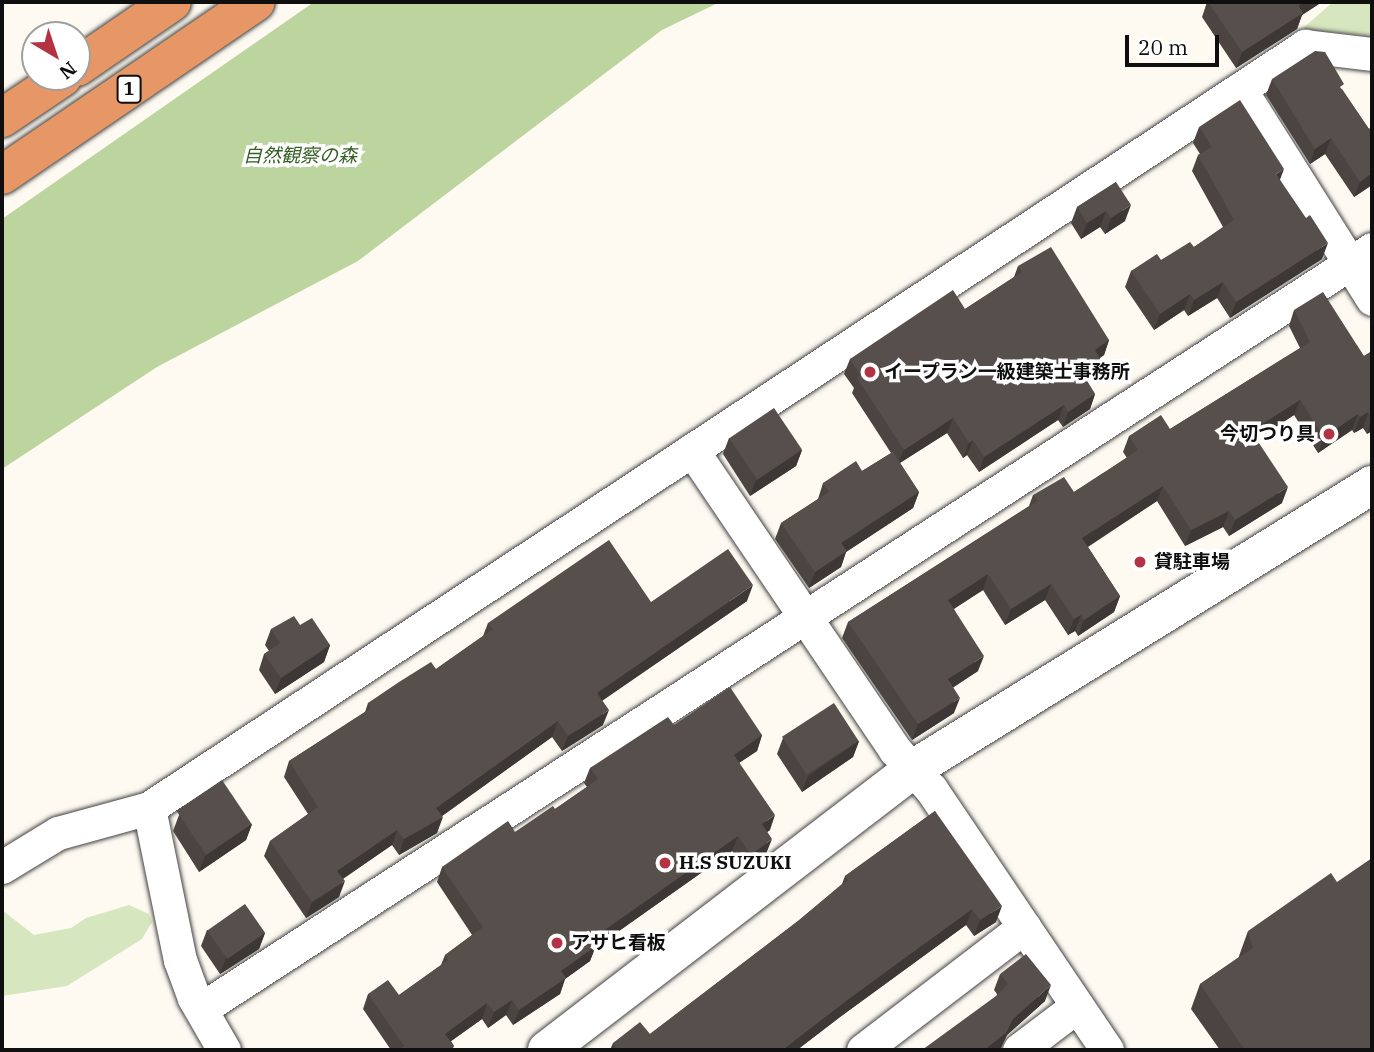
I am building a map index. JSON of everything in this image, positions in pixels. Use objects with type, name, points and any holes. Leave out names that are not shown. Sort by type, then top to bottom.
[{"type":"highway","name":"1","points":[[91,57],[172,2]]},
{"type":"highway","name":"1","points":[[2,175],[256,2]]},
{"type":"highway","points":[[2,111],[37,91]]},
{"type":"highway","points":[[2,118],[42,91]]},
{"type":"highway","points":[[2,185],[99,110]]},
{"type":"street","points":[[2,867],[58,833],[149,808],[1306,46],[1372,54]]},
{"type":"street","points":[[1240,89],[1361,256],[1372,299]]},
{"type":"street","points":[[201,1009],[1361,256]]},
{"type":"street","points":[[692,450],[1107,1050]]},
{"type":"street","points":[[551,1049],[913,769],[1372,485]]},
{"type":"street","points":[[149,808],[180,960],[201,1009],[224,1050]]},
{"type":"street","points":[[863,1050],[1024,927]]},
{"type":"street","points":[[1018,1050],[1077,1006]]},
{"type":"green space","name":"自然観察の森","points":[[314,2],[720,2],[662,30],[358,261],[157,367],[2,469],[2,219]]},
{"type":"green space","points":[[1333,2],[1372,2],[1372,36],[1302,29]]},
{"type":"green space","points":[[129,905],[149,914],[152,922],[142,939],[67,986],[2,996],[2,910],[34,935],[71,928],[86,918]]},
{"type":"building","points":[[1208,2],[1304,2],[1298,5],[1303,13],[1242,52]]},
{"type":"building","points":[[1315,51],[1325,52],[1344,84],[1340,87],[1369,129],[1372,127],[1372,173],[1360,182],[1331,138],[1315,149],[1272,79]]},
{"type":"building","points":[[1240,100],[1284,169],[1276,174],[1306,218],[1310,215],[1328,243],[1236,302],[1223,282],[1194,300],[1190,294],[1160,314],[1131,271],[1157,254],[1161,260],[1190,242],[1194,247],[1234,220],[1198,155],[1212,147],[1199,127]]},
{"type":"building","points":[[1116,182],[1131,205],[1111,218],[1106,211],[1087,223],[1077,207]]},
{"type":"building","points":[[1051,247],[1109,340],[1095,350],[1101,360],[1082,373],[1095,394],[1068,412],[1064,405],[984,457],[973,440],[969,443],[953,418],[904,450],[857,378],[861,376],[850,359],[953,290],[965,309],[1022,272],[1018,266]]},
{"type":"building","points":[[1323,292],[1364,356],[1372,351],[1372,418],[1368,412],[1360,417],[1358,414],[1324,437],[1300,400],[1251,431],[1288,487],[1235,520],[1229,511],[1191,530],[1163,486],[1082,538],[1120,596],[1084,620],[1081,615],[1074,619],[1051,584],[1011,609],[988,574],[948,600],[984,656],[948,679],[960,698],[918,724],[848,622],[1038,501],[1033,495],[1064,477],[1074,492],[1138,450],[1129,436],[1161,415],[1170,429],[1310,342],[1294,310]]},
{"type":"building","points":[[774,408],[802,449],[757,480],[729,438]]},
{"type":"building","points":[[893,452],[919,492],[841,543],[847,551],[815,572],[781,523],[829,492],[823,483],[856,461],[862,471]]},
{"type":"building","points":[[609,540],[651,602],[728,549],[753,585],[597,693],[609,710],[568,736],[558,721],[436,808],[443,817],[404,839],[397,830],[337,871],[345,881],[312,902],[270,841],[318,807],[289,761],[371,708],[368,703],[399,682],[431,662],[436,669],[493,629],[488,623]]},
{"type":"building","points":[[294,616],[300,625],[312,618],[330,645],[281,678],[264,654],[280,643],[271,629]]},
{"type":"building","points":[[730,687],[762,735],[734,755],[775,815],[762,824],[772,839],[751,855],[738,836],[592,939],[596,946],[561,971],[566,978],[519,1010],[512,1000],[494,1012],[487,1003],[445,1034],[454,1046],[448,1050],[397,1050],[404,1046],[368,994],[388,980],[399,995],[448,960],[445,955],[483,927],[442,867],[508,821],[515,832],[553,806],[555,809],[598,779],[590,768],[668,717],[674,725]]},
{"type":"building","points":[[834,703],[859,741],[807,775],[782,737]]},
{"type":"building","points":[[222,780],[252,824],[206,855],[176,811]]},
{"type":"building","points":[[935,811],[1002,906],[980,920],[972,909],[846,1001],[785,1048],[786,1050],[618,1050],[613,1043],[640,1022],[650,1034],[798,921],[848,880],[845,876]]},
{"type":"building","points":[[1372,858],[1372,1050],[1245,1050],[1200,984],[1253,948],[1248,931],[1331,873],[1337,882]]},
{"type":"building","points":[[245,904],[265,933],[227,959],[207,930]]},
{"type":"building","points":[[1026,954],[1051,985],[1013,1019],[1006,1033],[984,1050],[922,1050],[996,996],[1008,984],[1000,974]]},
{"type":"place","name":"イープラン一級建築士事務所","points":[[870,372]]},
{"type":"place","name":"今切つり具","points":[[1329,434]]},
{"type":"place","name":"貸駐車場","points":[[1140,562]]},
{"type":"place","name":"H.S SUZUKI","points":[[665,863]]},
{"type":"place","name":"アサヒ看板","points":[[557,943]]}]
